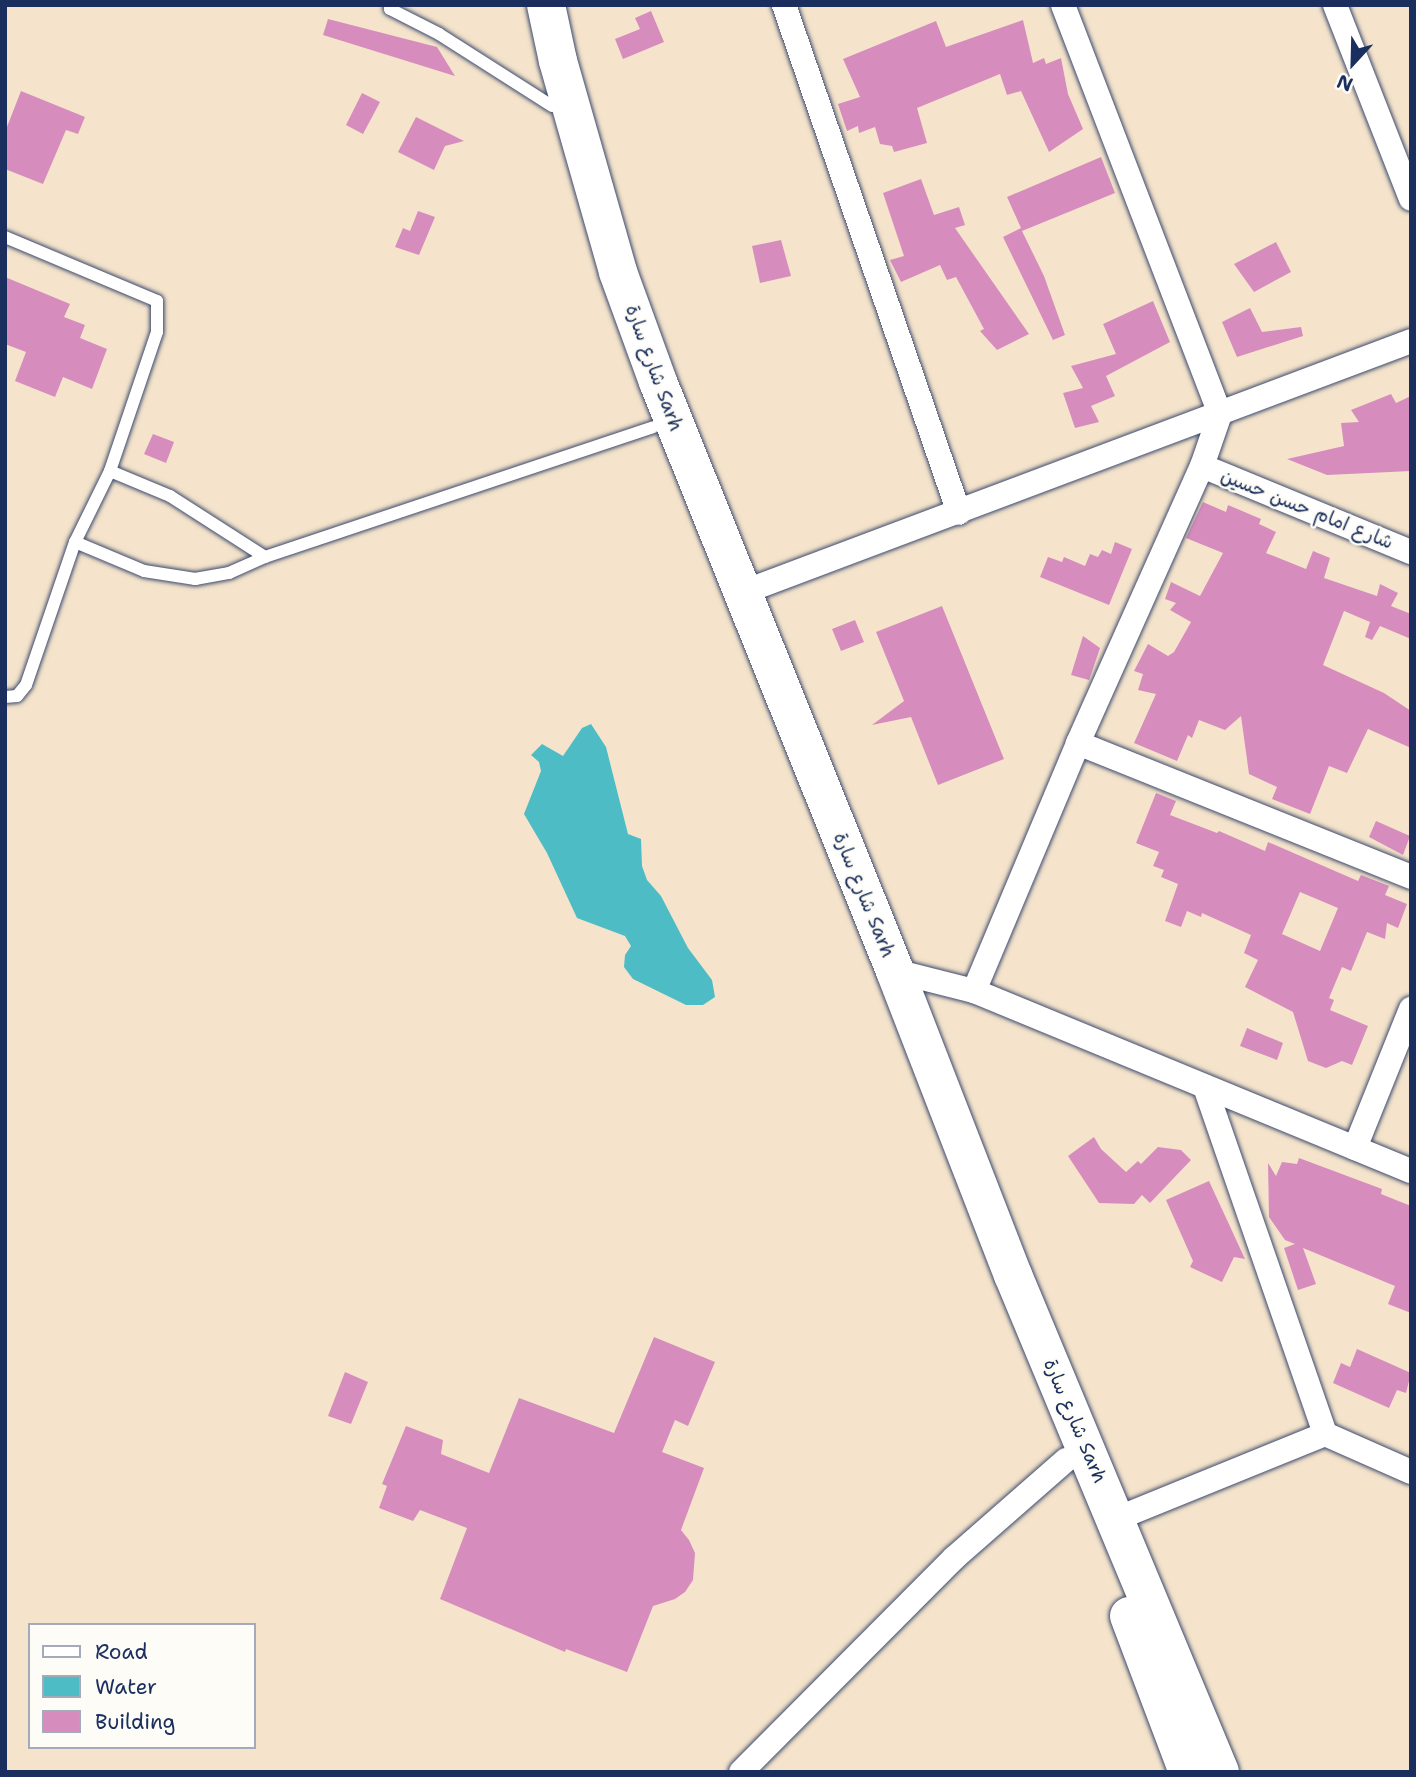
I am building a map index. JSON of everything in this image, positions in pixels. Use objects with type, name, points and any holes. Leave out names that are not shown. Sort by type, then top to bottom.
[{"type":"highway","name":"شارع سارة Sarh","points":[[530,5],[552,106],[597,270],[717,601],[1112,1571],[1188,1772]]},
{"type":"highway","name":"شارع سارة Sarh","points":[[546,5],[558,61],[618,272],[658,383],[895,971],[1013,1275],[1220,1772]]},
{"type":"street","points":[[784,5],[959,513]]},
{"type":"street","points":[[974,992],[1078,743],[1202,466],[1220,414],[1063,5]]},
{"type":"street","points":[[1335,5],[1411,199]]},
{"type":"street","points":[[741,593],[1411,341]]},
{"type":"street","name":"شارع امام حسن حسين","points":[[1202,466],[1411,552]]},
{"type":"street","points":[[1078,743],[1411,877]]},
{"type":"street","points":[[895,971],[974,992],[1411,1171]]},
{"type":"street","points":[[1355,1148],[1411,1009]]},
{"type":"street","points":[[1205,1087],[1325,1433],[1411,1472]]},
{"type":"street","points":[[1116,1519],[1325,1433]]},
{"type":"street","points":[[741,1772],[954,1558],[1066,1460]]},
{"type":"lane","points":[[390,5],[390,9],[439,34],[552,106]]},
{"type":"lane","points":[[5,237],[157,301],[157,332],[110,471],[75,542],[26,685],[17,696],[5,697]]},
{"type":"lane","points":[[75,542],[144,571],[195,579],[229,573],[265,557],[653,427]]},
{"type":"lane","points":[[110,471],[170,496],[265,557]]},
{"type":"water","points":[[591,724],[606,747],[628,834],[641,839],[642,866],[647,880],[661,896],[688,948],[712,980],[715,997],[703,1005],[686,1005],[633,979],[624,967],[625,955],[631,946],[625,936],[577,918],[547,853],[524,814],[541,771],[539,762],[531,755],[542,744],[563,756],[582,728]]},
{"type":"building","points":[[651,11],[664,42],[623,59],[615,39],[640,29],[635,18]]},
{"type":"building","points":[[328,19],[437,47],[455,76],[323,35]]},
{"type":"building","points":[[1023,20],[1033,63],[1044,58],[1046,64],[1061,58],[1068,94],[1083,129],[1049,152],[1021,91],[1007,95],[1000,74],[917,108],[927,143],[894,152],[892,146],[880,144],[875,127],[859,133],[858,126],[847,131],[838,104],[860,97],[843,59],[936,21],[946,47]]},
{"type":"building","points":[[21,91],[85,117],[78,134],[66,130],[43,184],[5,169],[5,132]]},
{"type":"building","points":[[362,93],[380,102],[363,134],[346,125]]},
{"type":"building","points":[[416,117],[464,141],[445,146],[434,170],[398,152]]},
{"type":"building","points":[[1101,157],[1115,193],[1022,231],[1044,276],[1065,335],[1053,340],[1003,237],[1021,228],[1007,197]]},
{"type":"building","points":[[921,179],[934,215],[959,207],[965,225],[955,228],[1029,334],[997,350],[980,331],[984,329],[956,277],[947,280],[940,265],[901,282],[890,260],[904,256],[883,193]]},
{"type":"building","points":[[418,211],[435,217],[419,255],[395,247],[403,228],[410,231]]},
{"type":"building","points":[[781,240],[791,276],[760,283],[752,246]]},
{"type":"building","points":[[1276,242],[1291,272],[1254,292],[1234,264]]},
{"type":"building","points":[[5,277],[70,304],[64,317],[85,325],[80,338],[107,349],[92,389],[63,377],[55,397],[15,381],[26,352],[5,344]]},
{"type":"building","points":[[1153,301],[1170,342],[1106,376],[1115,396],[1091,406],[1099,422],[1075,428],[1063,393],[1083,388],[1071,366],[1116,354],[1103,324]]},
{"type":"building","points":[[1250,308],[1262,332],[1301,327],[1303,336],[1237,357],[1222,322]]},
{"type":"building","points":[[1391,394],[1396,403],[1411,396],[1411,471],[1327,475],[1287,459],[1344,446],[1341,423],[1359,422],[1351,410]]},
{"type":"building","points":[[153,434],[174,442],[166,463],[144,454]]},
{"type":"building","points":[[1203,502],[1226,512],[1228,505],[1261,519],[1259,524],[1276,532],[1266,553],[1306,569],[1313,551],[1330,558],[1324,578],[1377,596],[1380,584],[1398,593],[1391,606],[1411,614],[1411,639],[1380,626],[1372,640],[1365,637],[1370,622],[1344,611],[1323,665],[1384,693],[1411,711],[1411,748],[1368,729],[1347,773],[1329,766],[1310,814],[1272,799],[1277,787],[1249,774],[1241,716],[1225,730],[1199,720],[1192,738],[1188,735],[1177,761],[1134,743],[1156,694],[1138,690],[1143,674],[1134,671],[1148,644],[1168,656],[1174,652],[1191,622],[1170,610],[1176,603],[1165,599],[1171,582],[1200,596],[1223,553],[1186,538]]},
{"type":"building","points":[[1115,542],[1132,549],[1109,605],[1040,577],[1048,557],[1062,562],[1064,557],[1085,566],[1090,554],[1098,557],[1102,550],[1111,554]]},
{"type":"building","points":[[942,606],[1004,759],[938,785],[911,717],[872,725],[904,701],[876,632]]},
{"type":"building","points":[[855,620],[864,642],[841,651],[832,629]]},
{"type":"building","points":[[1083,636],[1100,648],[1089,680],[1071,675]]},
{"type":"building","points":[[1156,793],[1176,801],[1170,815],[1217,833],[1219,831],[1265,851],[1268,842],[1358,881],[1361,875],[1389,886],[1385,895],[1407,904],[1398,928],[1387,923],[1385,939],[1367,932],[1351,971],[1342,967],[1329,998],[1334,1000],[1330,1010],[1368,1026],[1352,1065],[1342,1061],[1326,1068],[1308,1061],[1293,1012],[1245,987],[1258,960],[1244,953],[1251,935],[1202,913],[1201,917],[1187,911],[1181,927],[1165,921],[1178,884],[1161,877],[1164,870],[1153,866],[1159,852],[1136,843]],"holes":[[[1300,892],[1338,908],[1320,951],[1282,934]]]},
{"type":"building","points":[[1376,821],[1410,836],[1403,855],[1369,837]]},
{"type":"building","points":[[1247,1028],[1283,1043],[1277,1060],[1240,1046]]},
{"type":"building","points":[[1094,1137],[1101,1149],[1126,1172],[1138,1161],[1141,1164],[1158,1147],[1181,1150],[1191,1160],[1150,1203],[1142,1195],[1134,1204],[1099,1203],[1068,1156]]},
{"type":"building","points":[[1299,1158],[1382,1189],[1381,1194],[1411,1206],[1411,1313],[1388,1304],[1395,1286],[1303,1248],[1316,1284],[1298,1290],[1284,1248],[1295,1244],[1285,1240],[1269,1217],[1268,1163],[1276,1176],[1282,1162],[1297,1164]]},
{"type":"building","points":[[1209,1181],[1245,1259],[1234,1257],[1222,1282],[1190,1267],[1193,1261],[1166,1200]]},
{"type":"building","points":[[654,1337],[715,1362],[688,1426],[675,1420],[662,1452],[704,1468],[681,1530],[695,1553],[693,1580],[685,1592],[675,1599],[653,1606],[627,1672],[566,1649],[565,1652],[440,1599],[467,1528],[420,1510],[413,1521],[379,1508],[387,1486],[382,1484],[406,1426],[443,1440],[441,1454],[489,1473],[519,1398],[614,1433]]},
{"type":"building","points":[[1357,1349],[1411,1373],[1406,1393],[1397,1390],[1389,1408],[1333,1383],[1341,1363],[1350,1367]]},
{"type":"building","points":[[345,1372],[368,1382],[351,1424],[328,1416]]}]
